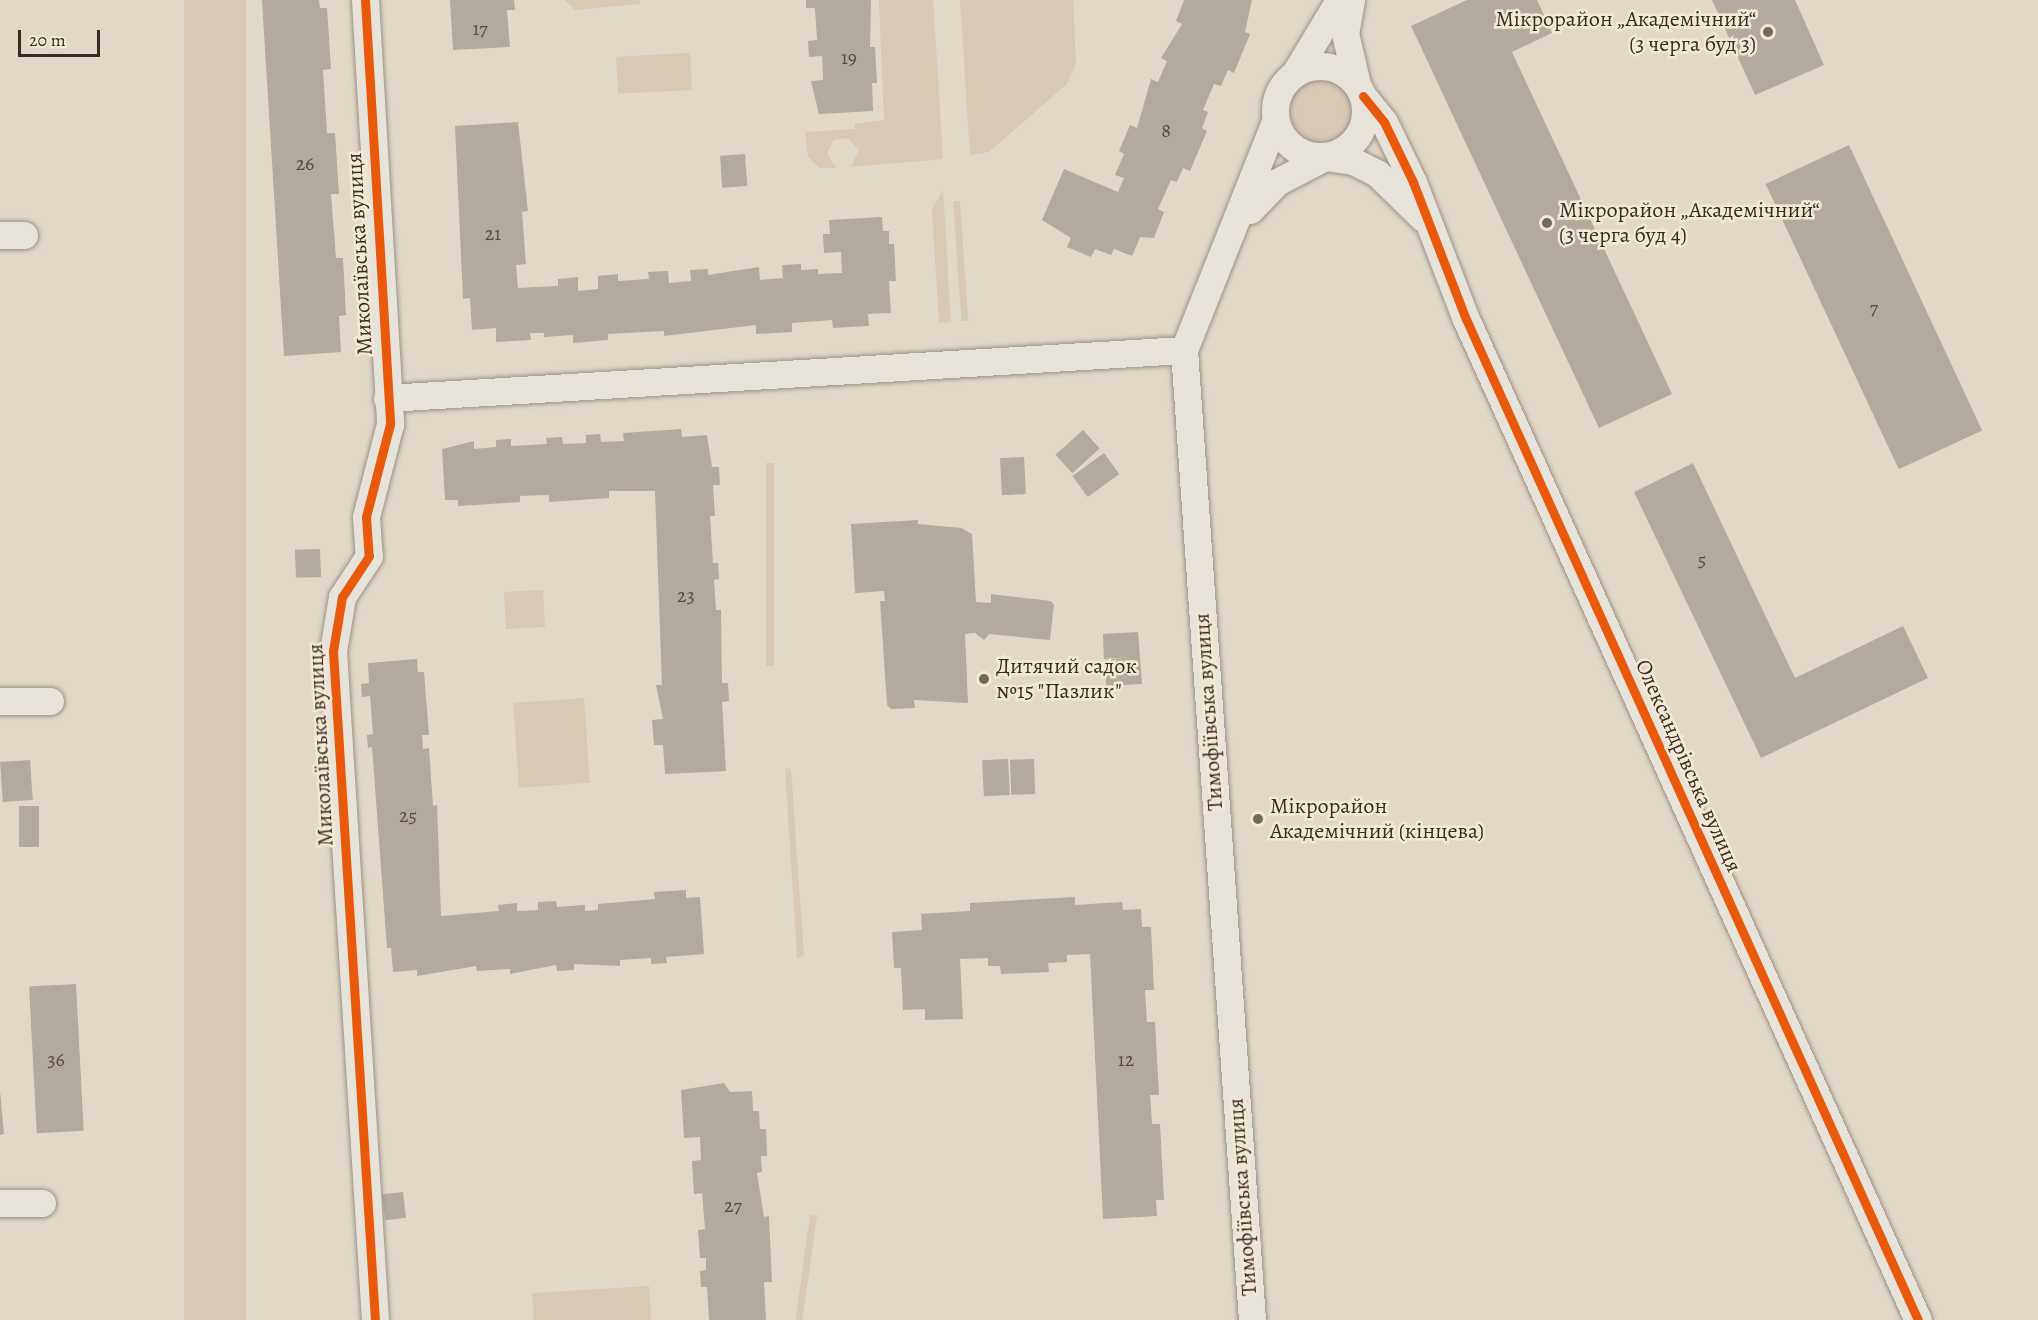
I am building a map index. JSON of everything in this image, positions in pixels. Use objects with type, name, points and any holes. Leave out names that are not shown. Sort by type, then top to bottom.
[{"type":"street","name":"Миколаївська вулиця","points":[[365,0],[390,424],[366,517],[369,556],[342,597],[333,651],[375,1320]]},
{"type":"street","points":[[1339,0],[1295,73],[1278,94],[1275,121],[1280,133],[1299,152],[1353,161],[1377,173],[1431,225]]},
{"type":"street","points":[[1228,247],[1256,199],[1296,169],[1339,153],[1359,135],[1364,123],[1360,90],[1345,33],[1350,0]]},
{"type":"street","points":[[1295,73],[1321,66],[1335,68],[1360,90]]},
{"type":"street","name":"Олександрівська вулиця","points":[[1360,90],[1384,123],[1431,225],[1471,330],[1918,1320]]},
{"type":"street","name":"Тимофіївська вулиця","points":[[1252,1320],[1184,350],[1228,247],[1275,121]]},
{"type":"street","points":[[387,398],[1184,350]]},
{"type":"street","points":[[0,701],[50,700]]},
{"type":"street","points":[[0,1203],[42,1203]]},
{"type":"shaded area","points":[[184,0],[246,0],[246,1320],[184,1320]]},
{"type":"shaded area","points":[[564,0],[640,0],[640,4],[575,10]]},
{"type":"shaded area","points":[[879,0],[933,0],[943,159],[851,167],[859,150],[848,138],[834,140],[827,153],[836,168],[820,168],[808,157],[805,132],[855,129],[855,124],[884,120]]},
{"type":"shaded area","points":[[960,0],[1073,0],[1076,63],[1067,84],[989,152],[970,155]]},
{"type":"shaded area","points":[[690,53],[692,90],[618,94],[616,57]]},
{"type":"shaded area","points":[[1327,77],[1339,83],[1348,92],[1354,104],[1352,124],[1344,135],[1327,145],[1313,145],[1296,135],[1288,124],[1286,104],[1296,87],[1307,79]]},
{"type":"shaded area","points":[[943,190],[951,322],[939,323],[932,209]]},
{"type":"shaded area","points":[[953,201],[960,201],[968,321],[961,321]]},
{"type":"shaded area","points":[[766,463],[774,463],[774,666],[766,666]]},
{"type":"shaded area","points":[[543,590],[545,627],[506,629],[504,592]]},
{"type":"shaded area","points":[[584,698],[590,783],[519,788],[513,703]]},
{"type":"shaded area","points":[[785,768],[791,769],[804,956],[797,958]]},
{"type":"shaded area","points":[[810,1215],[817,1216],[802,1320],[795,1319]]},
{"type":"shaded area","points":[[649,1286],[651,1320],[534,1320],[532,1293]]},
{"type":"building","points":[[262,0],[319,0],[320,8],[327,8],[331,69],[323,70],[327,133],[335,133],[339,194],[331,194],[336,258],[343,258],[346,315],[339,316],[341,352],[284,356]]},
{"type":"building","points":[[450,0],[514,0],[515,10],[507,10],[510,47],[453,50]]},
{"type":"building","points":[[806,0],[871,0],[870,47],[875,47],[877,83],[872,83],[873,111],[819,114],[811,81],[823,80],[822,56],[809,57],[808,41],[817,40],[815,8],[806,8]]},
{"type":"building","points":[[1184,0],[1252,0],[1245,32],[1250,34],[1234,73],[1228,70],[1221,86],[1214,84],[1203,110],[1208,112],[1202,128],[1207,131],[1190,171],[1183,168],[1177,182],[1171,180],[1158,209],[1164,212],[1154,238],[1140,237],[1132,256],[1114,249],[1111,255],[1095,249],[1091,257],[1067,247],[1071,238],[1042,220],[1064,169],[1118,192],[1124,178],[1115,175],[1124,154],[1119,151],[1130,125],[1137,128],[1151,79],[1158,82],[1167,61],[1161,58],[1182,24],[1176,21]]},
{"type":"building","name":"Мікрорайон „Академічний“ (3 черга буд 4)","points":[[1467,0],[1537,0],[1552,33],[1512,52],[1672,394],[1599,428],[1411,26]]},
{"type":"building","name":"Мікрорайон „Академічний“ (3 черга буд 3)","points":[[1712,0],[1795,0],[1824,65],[1755,95]]},
{"type":"building","points":[[518,122],[528,211],[522,212],[526,264],[516,265],[518,288],[558,286],[558,279],[578,277],[578,291],[598,289],[598,276],[618,274],[618,281],[649,279],[648,272],[668,271],[669,283],[691,281],[690,270],[708,269],[708,275],[759,267],[760,280],[783,278],[782,265],[801,264],[801,270],[818,269],[818,274],[842,273],[841,252],[824,253],[823,234],[830,234],[829,220],[882,217],[883,231],[889,231],[889,244],[894,244],[896,281],[889,281],[891,313],[868,314],[869,326],[833,328],[832,320],[792,323],[792,332],[756,334],[756,325],[664,336],[664,331],[608,334],[608,340],[573,343],[573,335],[544,337],[544,333],[530,333],[531,340],[496,342],[496,328],[472,330],[470,298],[463,299],[455,126]]},
{"type":"building","points":[[1849,145],[1982,430],[1899,469],[1766,184]]},
{"type":"building","points":[[745,154],[747,186],[722,188],[720,156]]},
{"type":"building","points":[[681,429],[682,437],[707,435],[712,467],[719,467],[720,485],[713,485],[715,516],[710,516],[713,563],[718,563],[719,579],[714,580],[716,610],[721,610],[722,683],[728,683],[729,701],[722,702],[726,771],[665,774],[663,745],[654,745],[652,720],[663,719],[656,685],[662,685],[655,491],[609,491],[609,498],[549,502],[549,495],[520,496],[520,502],[458,506],[458,500],[445,500],[442,449],[474,441],[474,449],[496,447],[496,440],[511,439],[511,446],[547,444],[546,438],[562,437],[563,444],[586,443],[586,435],[600,434],[601,442],[624,441],[623,433]]},
{"type":"building","points":[[1083,430],[1100,449],[1072,473],[1056,455]]},
{"type":"building","points":[[1104,453],[1119,474],[1088,497],[1072,476]]},
{"type":"building","points":[[1024,457],[1026,494],[1002,495],[1000,458]]},
{"type":"building","points":[[1693,463],[1795,678],[1903,626],[1928,678],[1761,758],[1634,492]]},
{"type":"building","points":[[918,520],[918,524],[961,528],[972,534],[976,602],[991,603],[991,594],[1051,601],[1054,605],[1050,640],[989,634],[984,640],[975,633],[965,634],[968,703],[914,700],[915,708],[891,709],[887,705],[880,601],[885,601],[884,591],[855,593],[851,524]]},
{"type":"building","points":[[320,549],[321,577],[296,578],[295,550]]},
{"type":"building","points":[[1138,632],[1142,684],[1106,686],[1105,660],[1132,657],[1104,659],[1103,634]]},
{"type":"building","points":[[417,659],[418,672],[424,672],[429,735],[422,735],[423,749],[429,748],[433,806],[437,805],[441,916],[499,911],[498,905],[517,903],[517,911],[538,910],[538,902],[556,901],[557,907],[585,905],[585,911],[598,910],[598,904],[655,899],[654,892],[686,890],[686,898],[700,897],[704,954],[666,957],[667,963],[651,964],[651,958],[620,960],[620,966],[574,964],[574,970],[557,971],[556,965],[510,974],[510,969],[477,971],[476,966],[417,976],[417,970],[393,972],[391,948],[387,948],[372,747],[368,748],[367,735],[373,734],[370,696],[362,697],[361,684],[369,683],[368,663]]},
{"type":"building","points":[[1008,759],[1010,795],[984,796],[982,760]]},
{"type":"building","points":[[1034,759],[1035,794],[1011,795],[1010,760]]},
{"type":"building","points":[[30,760],[33,800],[3,802],[0,762]]},
{"type":"building","points":[[19,806],[39,806],[39,847],[19,847]]},
{"type":"building","points":[[1075,897],[1075,905],[1122,902],[1123,910],[1141,909],[1142,927],[1151,927],[1154,990],[1145,990],[1147,1022],[1155,1022],[1159,1095],[1150,1095],[1152,1124],[1160,1124],[1164,1200],[1156,1200],[1157,1216],[1103,1219],[1090,954],[1067,955],[1067,962],[1048,963],[1049,972],[1001,974],[1000,966],[988,966],[988,958],[960,959],[963,1019],[925,1020],[925,1009],[903,1010],[901,968],[894,968],[892,932],[922,930],[921,914],[970,911],[970,903]]},
{"type":"building","points":[[76,984],[84,1131],[37,1133],[29,986]]},
{"type":"building","points":[[724,1083],[730,1092],[752,1091],[753,1111],[759,1111],[760,1129],[766,1129],[767,1156],[761,1156],[762,1172],[757,1173],[764,1217],[769,1216],[772,1282],[764,1282],[766,1320],[709,1320],[707,1287],[701,1287],[700,1271],[706,1270],[706,1258],[700,1258],[698,1230],[705,1229],[702,1193],[694,1194],[692,1161],[701,1160],[700,1137],[684,1138],[681,1090]]},
{"type":"building","points":[[0,1091],[4,1134],[0,1135]]},
{"type":"building","points":[[403,1192],[406,1218],[385,1220],[382,1195]]},
{"type":"cycle path","points":[[365,0],[390,424],[366,517],[369,556],[342,597],[333,651],[375,1320]]},
{"type":"cycle path","points":[[1363,96],[1384,122],[1413,182],[1466,319],[1918,1320]]},
{"type":"place","name":"Мікрорайон „Академічний“ (3 черга буд 3)","points":[[1768,32]]},
{"type":"place","name":"Мікрорайон „Академічний“ (3 черга буд 4)","points":[[1547,223]]},
{"type":"place","name":"Дитячий садок №15 \"Пазлик\"","points":[[984,679]]},
{"type":"place","name":"Мікрорайон Академічний (кінцева)","points":[[1258,819]]}]
